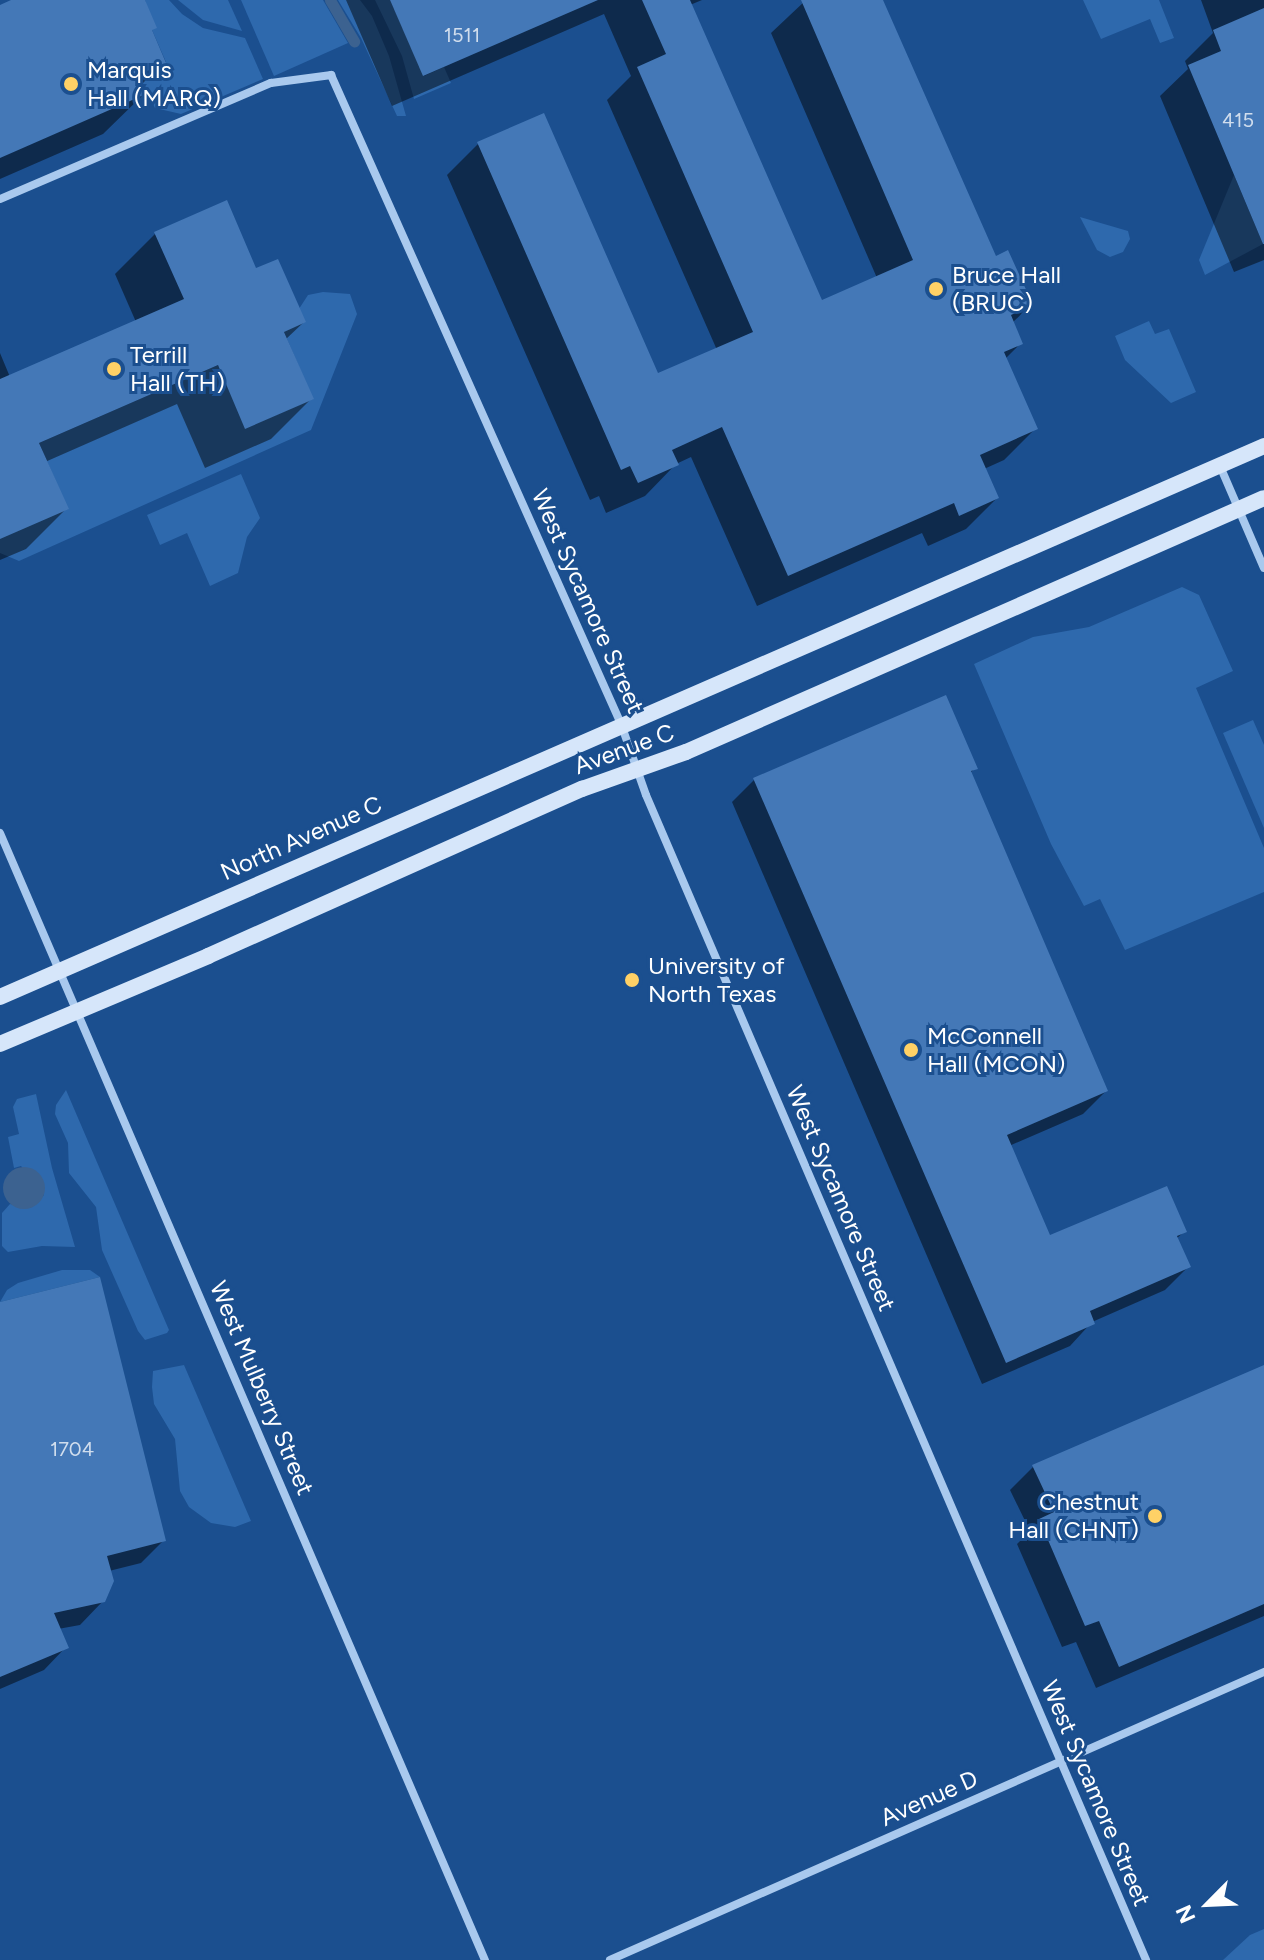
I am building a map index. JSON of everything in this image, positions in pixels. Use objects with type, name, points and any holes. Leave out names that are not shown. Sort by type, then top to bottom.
[{"type":"street","name":"West Sycamore Street","points":[[0,199],[271,83],[331,75],[621,724],[635,769],[1146,1960]]},
{"type":"street","name":"Avenue C","points":[[621,724],[1264,446]]},
{"type":"street","points":[[1220,465],[1264,568]]},
{"type":"street","name":"Avenue C","points":[[0,1044],[208,956],[582,789],[686,752],[1264,498]]},
{"type":"street","name":"North Avenue C","points":[[0,997],[621,724]]},
{"type":"street","name":"West Mulberry Street","points":[[0,833],[485,1960]]},
{"type":"street","name":"Avenue D","points":[[610,1960],[1264,1672]]},
{"type":"shaded area","points":[[145,0],[169,0],[182,14],[203,28],[245,38],[263,79],[181,114],[155,108],[138,75],[166,62],[152,30]]},
{"type":"shaded area","points":[[178,0],[228,0],[242,31],[203,20]]},
{"type":"shaded area","points":[[241,0],[323,0],[348,43],[274,76]]},
{"type":"shaded area","points":[[338,0],[360,0],[372,16],[389,56],[406,116],[397,116],[361,38]]},
{"type":"shaded area","points":[[375,0],[390,0],[424,76],[444,67],[451,83],[414,99],[402,56]]},
{"type":"shaded area","points":[[1083,0],[1159,0],[1174,38],[1160,43],[1150,19],[1101,39]]},
{"type":"shaded area","points":[[1234,175],[1263,244],[1205,275],[1199,260]]},
{"type":"shaded area","points":[[1080,217],[1128,231],[1130,239],[1123,252],[1110,257],[1097,250]]},
{"type":"shaded area","points":[[323,292],[350,294],[357,314],[311,430],[19,561],[0,553],[0,537],[68,509],[39,443],[218,365],[246,428],[313,399],[284,332],[308,295]]},
{"type":"shaded area","points":[[1149,321],[1155,334],[1169,329],[1196,392],[1171,403],[1125,360],[1115,336]]},
{"type":"shaded area","points":[[241,474],[260,518],[247,537],[238,573],[210,586],[187,533],[160,545],[147,515]]},
{"type":"shaded area","points":[[1182,587],[1199,595],[1233,671],[1196,688],[1264,848],[1264,892],[1125,950],[1100,899],[1084,906],[1051,844],[974,664],[1033,637],[1089,627]]},
{"type":"shaded area","points":[[1253,720],[1264,745],[1264,828],[1223,733]]},
{"type":"shaded area","points":[[66,1090],[169,1330],[167,1333],[145,1340],[138,1331],[102,1250],[96,1207],[69,1173],[68,1143],[55,1114],[56,1105]]},
{"type":"shaded area","points":[[36,1094],[52,1168],[75,1247],[42,1246],[8,1252],[2,1246],[2,1213],[10,1204],[30,1208],[44,1195],[21,1166],[14,1168],[8,1137],[19,1134],[13,1107],[17,1099]]},
{"type":"shaded area","points":[[24,1167],[39,1173],[45,1188],[39,1203],[24,1209],[9,1203],[3,1188],[9,1173]]},
{"type":"shaded area","points":[[62,1270],[90,1270],[100,1277],[0,1302],[7,1290],[18,1283]]},
{"type":"shaded area","points":[[184,1365],[251,1521],[235,1527],[211,1523],[189,1507],[180,1491],[175,1439],[154,1404],[152,1387],[153,1371]]},
{"type":"shaded area","points":[[1264,1929],[1264,1960],[1223,1960],[1250,1935]]},
{"type":"building","name":"Marquis Hall (MARQ)","points":[[11,0],[145,0],[157,28],[152,30],[166,63],[138,75],[146,94],[0,158],[0,5]]},
{"type":"building","points":[[390,0],[598,0],[423,76]]},
{"type":"building","name":"Bruce Hall (BRUC)","points":[[642,0],[690,0],[822,300],[913,260],[801,0],[883,0],[996,256],[1008,250],[1033,305],[1011,315],[1023,344],[1004,352],[1038,429],[980,455],[999,498],[959,516],[954,503],[788,576],[722,427],[672,450],[679,465],[638,483],[630,466],[621,470],[477,142],[544,113],[658,373],[753,332],[637,67],[666,54]]},
{"type":"building","points":[[1264,8],[1263,244],[1188,65],[1221,51],[1213,30]]},
{"type":"building","name":"Terrill Hall (TH)","points":[[227,200],[256,268],[278,259],[306,322],[284,332],[314,399],[245,429],[218,365],[39,443],[69,509],[0,539],[0,379],[184,299],[154,232]]},
{"type":"building","name":"McConnell Hall (MCON)","points":[[946,695],[978,769],[971,771],[1108,1091],[1007,1135],[1050,1235],[1167,1186],[1187,1232],[1177,1236],[1191,1267],[1090,1311],[1095,1324],[1006,1363],[753,778]]},
{"type":"building","points":[[100,1277],[166,1541],[107,1556],[114,1581],[105,1602],[54,1613],[69,1648],[0,1677],[0,1302]]},
{"type":"building","name":"Chestnut Hall (CHNT)","points":[[1264,1365],[1264,1604],[1119,1667],[1099,1621],[1085,1626],[1039,1519],[1054,1512],[1032,1465]]},
{"type":"waterway","points":[[330,0],[354,41]]},
{"type":"place","name":"Marquis Hall (MARQ)","points":[[71,84]]},
{"type":"place","name":"Bruce Hall (BRUC)","points":[[936,289]]},
{"type":"place","name":"Terrill Hall (TH)","points":[[114,369]]},
{"type":"place","name":"University of North Texas","points":[[632,980]]},
{"type":"place","name":"McConnell Hall (MCON)","points":[[911,1050]]},
{"type":"place","name":"Chestnut Hall (CHNT)","points":[[1155,1516]]}]
